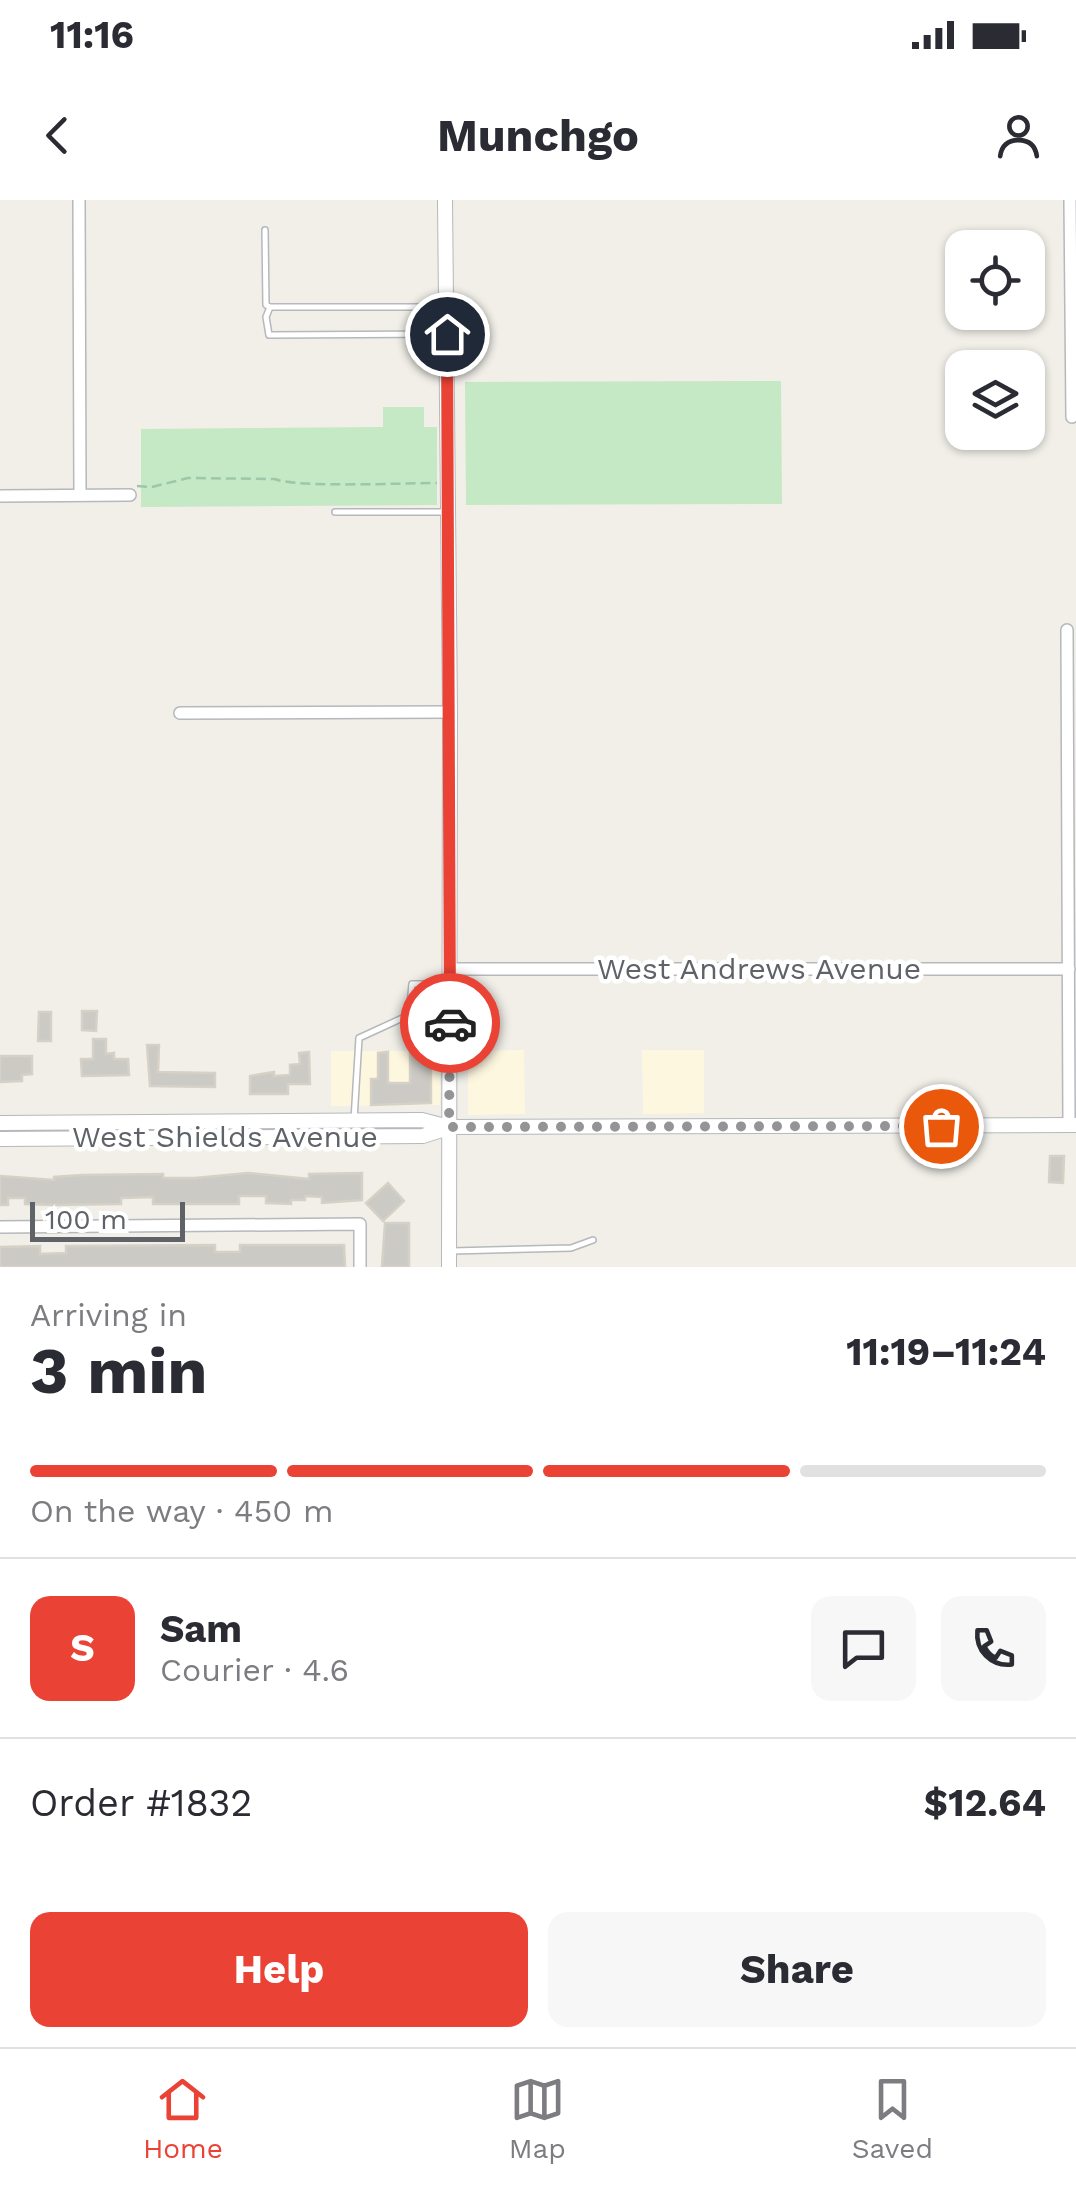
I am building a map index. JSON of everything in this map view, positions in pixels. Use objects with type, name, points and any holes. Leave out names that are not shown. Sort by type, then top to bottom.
[{"type":"street","points":[[78,200],[80,494]]},
{"type":"street","points":[[445,200],[450,712],[449,1267]]},
{"type":"street","points":[[1070,200],[1072,418]]},
{"type":"street","points":[[0,496],[130,495]]},
{"type":"street","points":[[1066,630],[1072,1125]]},
{"type":"street","points":[[180,713],[450,712]]},
{"type":"street","name":"West Andrews Avenue","points":[[450,976],[1069,970]]},
{"type":"street","name":"West Shields Avenue","points":[[0,1123],[422,1120],[449,1127],[1072,1125]]},
{"type":"street","name":"West Shields Avenue","points":[[0,1139],[422,1136],[449,1127]]},
{"type":"street","points":[[0,1227],[360,1224],[360,1267]]},
{"type":"lane","points":[[265,230],[266,305],[270,307],[446,307]]},
{"type":"lane","points":[[270,307],[266,317],[269,335],[447,334]]},
{"type":"lane","points":[[335,512],[449,512]]},
{"type":"lane","points":[[409,1014],[412,984],[450,976]]},
{"type":"lane","points":[[354,1121],[358,1038],[409,1014],[450,1017]]},
{"type":"lane","points":[[449,1250],[571,1248],[593,1240]]},
{"type":"path","points":[[130,495],[136,486],[152,487],[188,478],[448,483]]},
{"type":"shaded area","points":[[524,1050],[525,1114],[468,1115],[468,1051]]},
{"type":"shaded area","points":[[642,1050],[704,1050],[704,1113],[643,1114]]},
{"type":"shaded area","points":[[331,1051],[440,1051],[440,1105],[331,1106]]},
{"type":"green space","points":[[781,381],[782,504],[466,505],[465,382]]},
{"type":"green space","points":[[383,407],[424,407],[424,427],[437,427],[437,505],[141,507],[141,429],[383,427]]},
{"type":"building","points":[[82,1011],[97,1011],[96,1031],[82,1030]]},
{"type":"building","points":[[39,1012],[51,1012],[51,1041],[38,1041]]},
{"type":"building","points":[[93,1039],[106,1039],[106,1054],[114,1053],[114,1059],[128,1059],[129,1075],[82,1076],[81,1059],[93,1059]]},
{"type":"building","points":[[147,1045],[159,1045],[158,1072],[215,1073],[215,1087],[150,1086]]},
{"type":"building","points":[[309,1052],[310,1084],[288,1084],[288,1094],[250,1094],[250,1076],[274,1072],[274,1076],[290,1075],[290,1065],[300,1064],[299,1053]]},
{"type":"building","points":[[388,1052],[388,1083],[410,1083],[410,1052],[426,1052],[426,1063],[431,1063],[431,1103],[371,1105],[371,1079],[378,1079],[378,1053]]},
{"type":"building","points":[[0,1056],[32,1056],[32,1074],[22,1075],[22,1081],[0,1082]]},
{"type":"building","points":[[1050,1156],[1064,1156],[1063,1183],[1049,1182]]},
{"type":"building","points":[[248,1173],[309,1179],[309,1174],[362,1173],[362,1200],[322,1203],[322,1197],[305,1196],[305,1200],[291,1200],[291,1204],[266,1203],[266,1196],[239,1196],[239,1204],[153,1204],[153,1197],[121,1198],[121,1204],[54,1205],[25,1204],[25,1198],[8,1198],[8,1205],[0,1205],[0,1176],[54,1180],[82,1175],[163,1174],[163,1178],[195,1178]]},
{"type":"building","points":[[388,1183],[404,1201],[383,1221],[366,1203]]},
{"type":"building","points":[[385,1223],[409,1223],[409,1267],[382,1267]]},
{"type":"building","points":[[215,1245],[215,1252],[240,1252],[240,1245],[344,1245],[345,1267],[0,1267],[0,1247],[40,1246],[40,1254],[66,1253],[66,1246]]},
{"type":"way so far","points":[[450,1023],[449,1127],[941,1126]]},
{"type":"route","points":[[447,334],[450,1023]]}]
